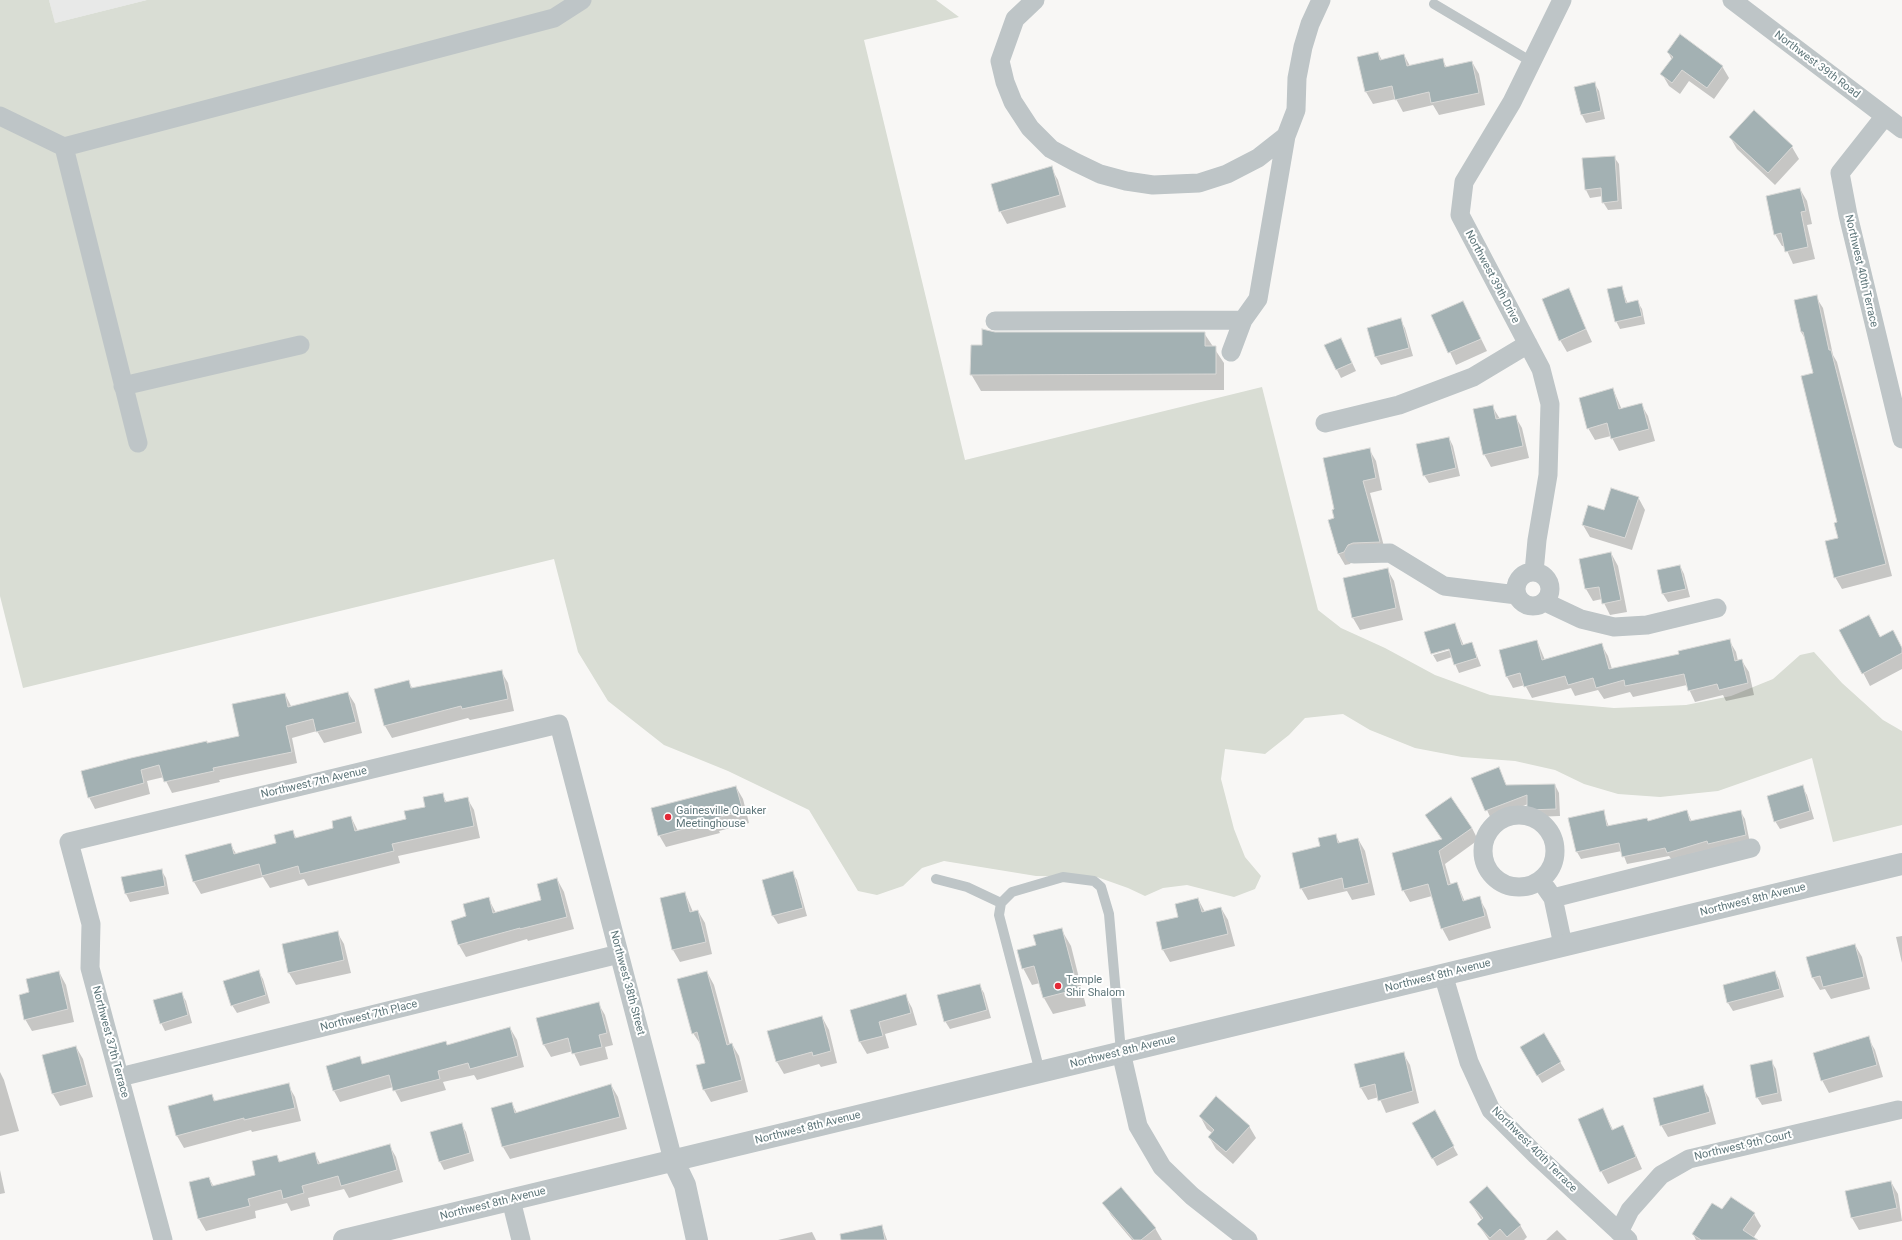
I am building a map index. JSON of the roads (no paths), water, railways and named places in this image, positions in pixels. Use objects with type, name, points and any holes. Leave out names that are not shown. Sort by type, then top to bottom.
[{"type":"street","points":[[0,116],[64,147],[554,18],[582,0]]},
{"type":"street","points":[[1034,0],[1015,19],[1000,61],[1005,82],[1013,102],[1030,128],[1051,149],[1074,162],[1100,174],[1126,181],[1153,185],[1199,183],[1227,174],[1258,158],[1286,136]]},
{"type":"street","points":[[1231,352],[1243,320],[1258,299],[1286,136],[1296,110],[1297,78],[1303,47],[1310,24],[1321,0]]},
{"type":"street","name":"Northwest 39th Drive","points":[[1534,572],[1537,540],[1548,475],[1550,404],[1541,369],[1460,215],[1464,182],[1512,102],[1562,0]]},
{"type":"street","name":"Northwest 39th Road","points":[[1732,0],[1902,129]]},
{"type":"street","name":"Northwest 40th Terrace","points":[[1885,116],[1840,173],[1848,216],[1902,439]]},
{"type":"street","points":[[64,147],[138,443]]},
{"type":"street","points":[[995,322],[1243,320]]},
{"type":"street","points":[[1325,423],[1399,405],[1473,377],[1528,344]]},
{"type":"street","points":[[124,386],[300,345]]},
{"type":"street","points":[[1354,554],[1390,553],[1444,586],[1517,595]]},
{"type":"street","points":[[1534,572],[1546,577],[1550,583],[1549,596],[1545,602],[1532,606],[1520,601],[1516,588],[1518,582],[1528,573],[1534,572]]},
{"type":"street","points":[[1545,602],[1581,619],[1614,627],[1647,625],[1717,608]]},
{"type":"street","name":"Northwest 7th Avenue","points":[[69,842],[559,724]]},
{"type":"street","name":"Northwest 38th Street","points":[[559,724],[673,1160],[685,1185],[698,1240]]},
{"type":"street","name":"Northwest 37th Terrace","points":[[69,842],[91,924],[90,968],[164,1240]]},
{"type":"street","points":[[1553,898],[1751,848]]},
{"type":"street","name":"Northwest 8th Avenue","points":[[344,1240],[1902,864]]},
{"type":"street","points":[[1538,882],[1549,890],[1553,898],[1563,945]]},
{"type":"street","name":"Northwest 7th Place","points":[[120,1077],[619,954]]},
{"type":"street","name":"Northwest 40th Terrace","points":[[1443,974],[1469,1062],[1491,1110],[1536,1155],[1623,1236]]},
{"type":"street","points":[[1121,1052],[1138,1126],[1162,1167],[1192,1196],[1248,1240]]},
{"type":"street","name":"Northwest 9th Court","points":[[1623,1236],[1630,1210],[1661,1175],[1689,1159],[1898,1110]]},
{"type":"street","points":[[511,1200],[521,1240]]},
{"type":"lane","points":[[1434,4],[1532,62]]},
{"type":"lane","points":[[1040,1072],[999,915],[1001,903],[1012,892],[1063,877],[1094,881],[1101,887],[1109,914],[1121,1052]]},
{"type":"lane","points":[[936,879],[967,887],[1001,903]]},
{"type":"place","name":"Gainesville Quaker Meetinghouse","points":[[668,817]]},
{"type":"place","name":"Temple Shir Shalom","points":[[1058,986]]}]
